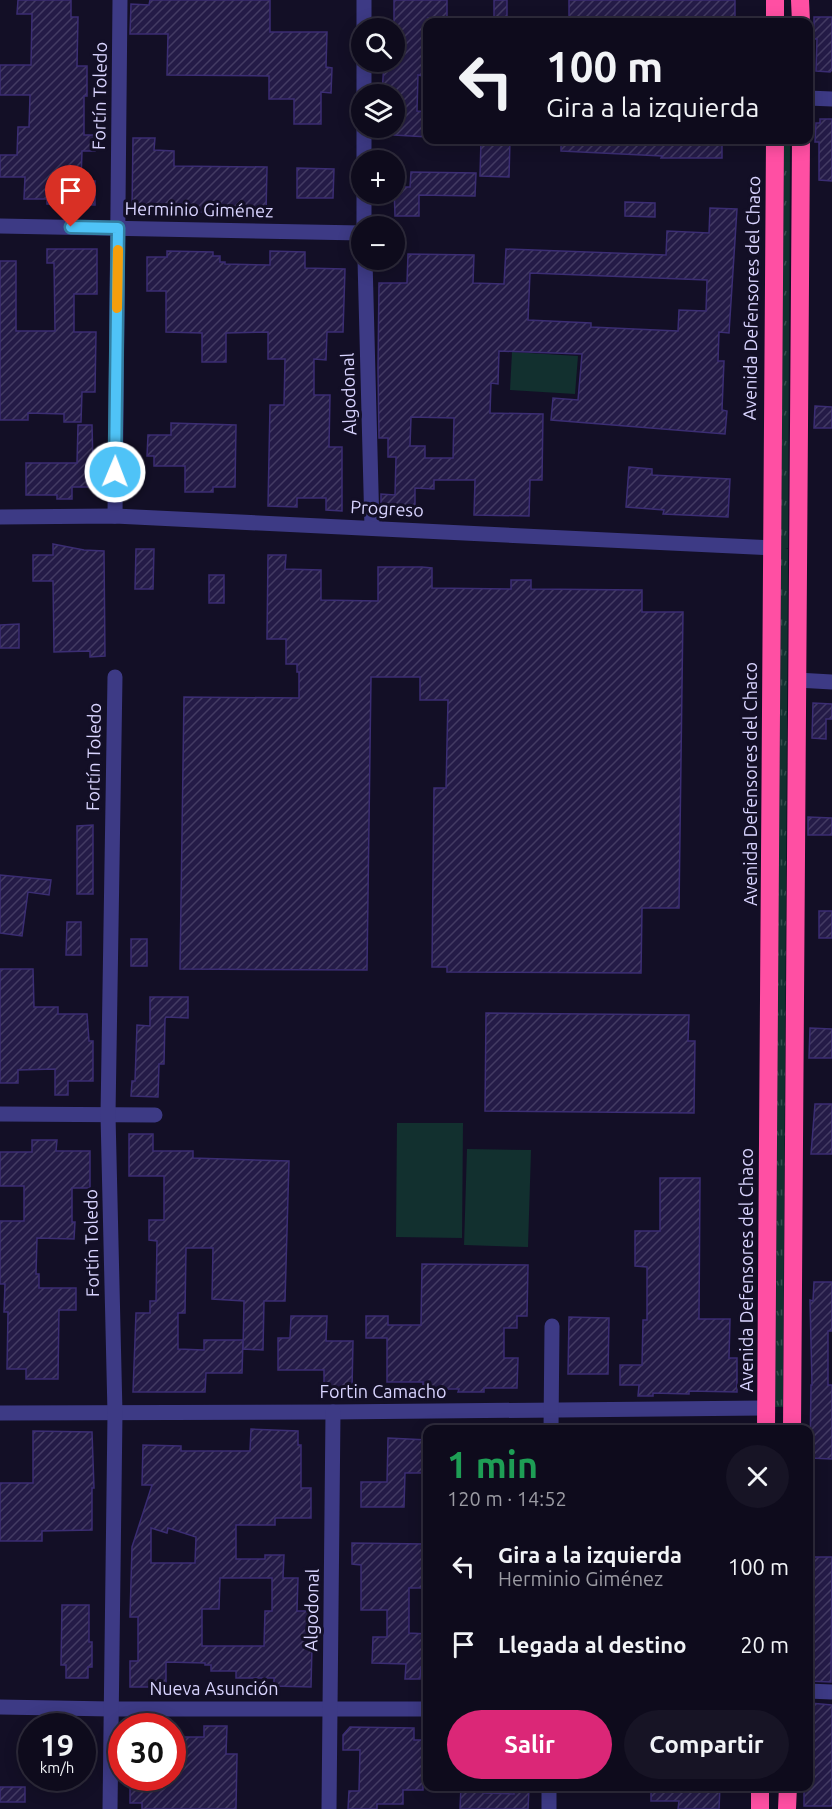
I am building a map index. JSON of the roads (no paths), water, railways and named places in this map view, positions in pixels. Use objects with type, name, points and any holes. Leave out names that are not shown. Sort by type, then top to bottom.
[{"type":"highway","points":[[775,0],[775,18]]},
{"type":"highway","points":[[800,0],[801,18]]},
{"type":"highway","name":"Avenida Defensores del Chaco","points":[[766,1425],[775,144]]},
{"type":"highway","points":[[792,1425],[801,144]]},
{"type":"highway","points":[[760,1791],[760,1809]]},
{"type":"highway","points":[[779,1791],[779,1809]]},
{"type":"highway","points":[[787,1809],[788,1791]]},
{"type":"street","name":"Fortín Toledo","points":[[114,516],[120,0]]},
{"type":"street","points":[[364,0],[364,18]]},
{"type":"street","points":[[813,98],[832,99]]},
{"type":"street","name":"Herminio Giménez","points":[[0,226],[351,233]]},
{"type":"street","name":"Algodonal","points":[[365,270],[372,528]]},
{"type":"street","name":"Progreso","points":[[0,518],[114,516],[772,548]]},
{"type":"street","name":"Fortín Toledo","points":[[110,1809],[115,1413],[108,1115],[115,677]]},
{"type":"street","points":[[796,680],[832,682]]},
{"type":"street","points":[[0,1114],[155,1114]]},
{"type":"street","points":[[551,1425],[552,1326]]},
{"type":"street","name":"Fortin Camacho","points":[[0,1413],[767,1408]]},
{"type":"street","name":"Algodonal","points":[[329,1809],[333,1412]]},
{"type":"street","points":[[813,1691],[832,1692]]},
{"type":"street","name":"Nueva Asunción","points":[[0,1707],[423,1710]]},
{"type":"street","points":[[549,1791],[549,1809]]}]
